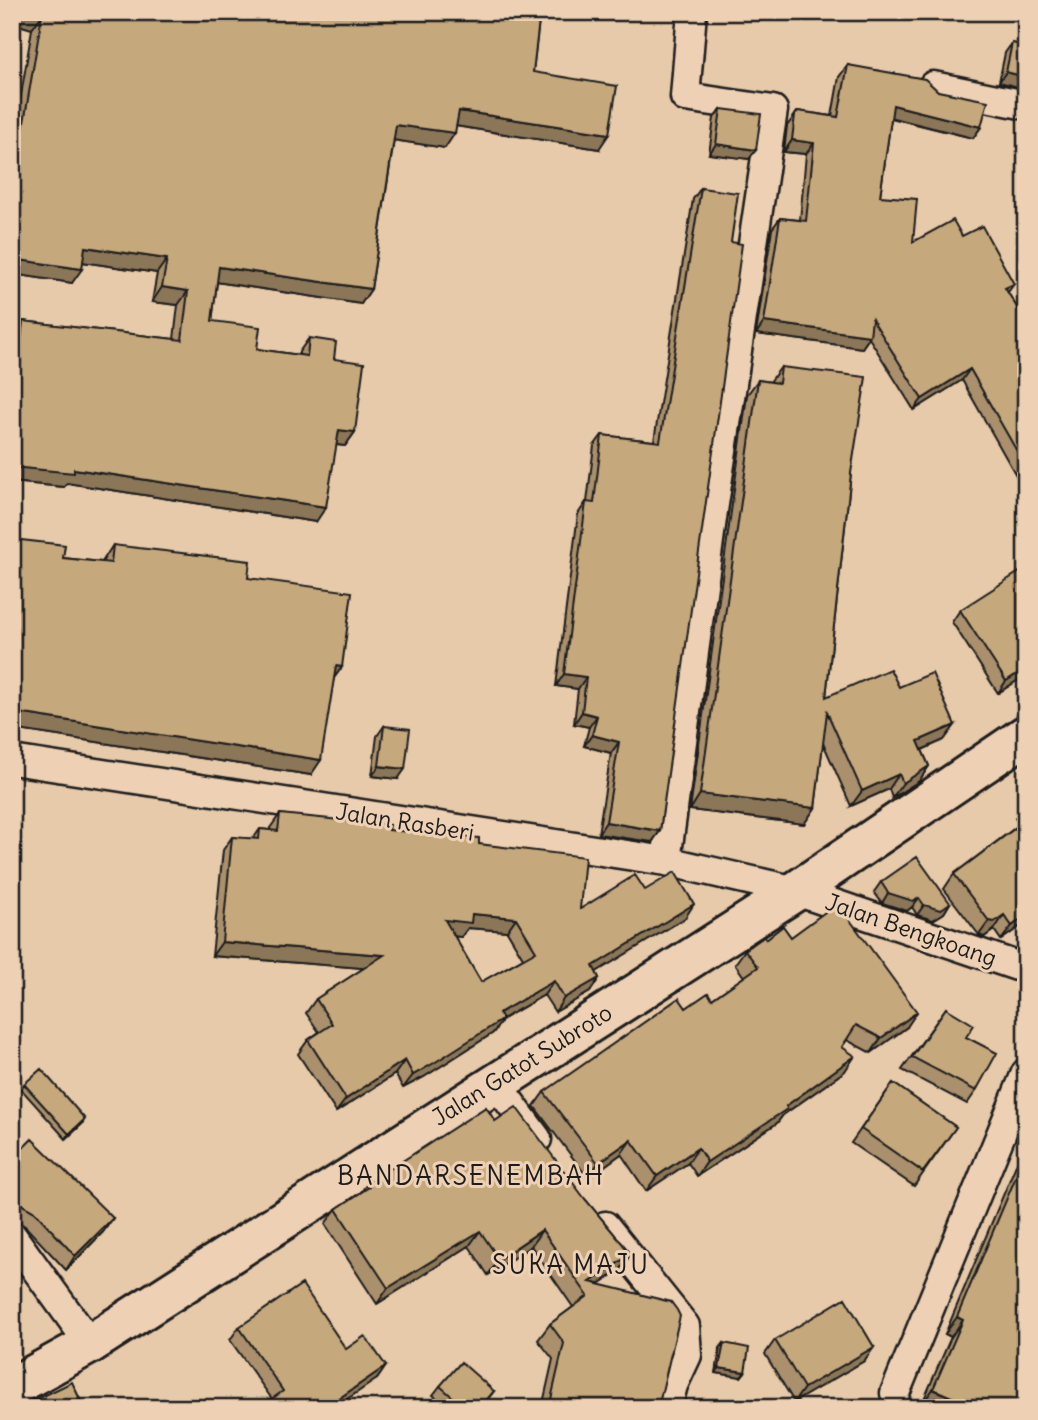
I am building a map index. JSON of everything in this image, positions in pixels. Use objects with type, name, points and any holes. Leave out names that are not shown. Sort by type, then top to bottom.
[{"type":"main road","name":"Jalan Gatot Subroto","points":[[12,1387],[90,1344],[796,891],[1026,735]]},
{"type":"street","points":[[666,861],[711,525],[773,110],[685,97],[692,12]]},
{"type":"street","points":[[933,86],[1026,105]]},
{"type":"street","name":"Jalan Rasberi","points":[[12,760],[666,861],[796,891]]},
{"type":"street","name":"Jalan Bengkoang","points":[[796,891],[1026,969]]},
{"type":"street","points":[[895,1393],[1026,1073]]},
{"type":"street","points":[[495,1082],[553,1160]]},
{"type":"street","points":[[587,1205],[685,1326],[687,1355],[673,1385],[667,1408]]},
{"type":"street","points":[[12,1237],[90,1344]]},
{"type":"building","points":[[34,12],[540,12],[533,72],[617,86],[609,134],[459,111],[455,133],[396,125],[371,289],[219,267],[212,321],[260,327],[257,349],[307,356],[309,338],[336,342],[334,359],[364,363],[355,432],[339,430],[326,507],[74,469],[74,473],[12,467],[12,423],[23,321],[182,340],[188,291],[162,287],[167,259],[85,247],[82,269],[12,259],[12,195],[42,15]]},
{"type":"building","points":[[1012,43],[1026,46],[1026,77],[1006,72]]},
{"type":"building","points":[[848,65],[925,79],[938,91],[988,101],[981,127],[893,105],[880,196],[917,199],[913,242],[953,220],[962,236],[982,226],[1014,284],[1005,288],[1026,322],[1026,467],[970,369],[922,399],[872,319],[870,336],[764,322],[780,218],[806,221],[814,143],[792,140],[795,115],[798,111],[838,117]]},
{"type":"building","points":[[721,109],[761,114],[756,150],[716,144]]},
{"type":"building","points":[[701,188],[738,193],[731,242],[742,244],[660,831],[606,822],[619,742],[592,735],[597,716],[582,712],[586,677],[564,674],[586,502],[594,503],[602,435],[660,442]]},
{"type":"building","points":[[781,367],[866,377],[851,473],[826,697],[890,669],[899,687],[932,673],[955,725],[918,741],[929,766],[903,783],[899,774],[862,791],[827,712],[815,808],[700,794],[758,380],[779,383]]},
{"type":"building","points":[[12,539],[65,545],[63,558],[111,563],[113,545],[250,561],[248,578],[352,592],[342,667],[336,666],[321,760],[12,712]]},
{"type":"building","points":[[1024,569],[1026,668],[1006,681],[960,610]]},
{"type":"building","points":[[384,726],[410,729],[405,769],[379,766]]},
{"type":"building","points":[[280,814],[390,825],[389,830],[479,838],[479,844],[585,857],[580,909],[635,875],[645,890],[675,872],[694,904],[593,966],[599,978],[564,998],[554,981],[499,1013],[503,1019],[413,1075],[405,1060],[346,1099],[308,1040],[332,1024],[316,999],[384,955],[222,942],[232,837],[259,839],[260,829],[278,831]],"holes":[[[472,914],[516,918],[536,951],[481,982],[445,920],[471,923]]]},
{"type":"building","points":[[1026,820],[1026,915],[1012,926],[1004,915],[994,922],[989,921],[954,874]]},
{"type":"building","points":[[917,857],[950,903],[940,910],[924,905],[919,898],[913,901],[888,893],[881,882]]},
{"type":"building","points":[[836,904],[917,1012],[881,1038],[856,1025],[842,1047],[855,1056],[786,1106],[787,1109],[707,1162],[698,1148],[657,1176],[631,1140],[598,1163],[544,1092],[679,998],[686,1008],[708,993],[712,999],[758,967],[745,950],[783,926],[791,937]]},
{"type":"building","points":[[946,1008],[974,1025],[966,1037],[997,1053],[976,1091],[912,1057]]},
{"type":"building","points":[[41,1069],[85,1119],[69,1134],[24,1084]]},
{"type":"building","points":[[893,1083],[956,1127],[923,1172],[861,1129]]},
{"type":"building","points":[[486,1107],[495,1121],[516,1107],[585,1199],[631,1254],[590,1282],[671,1302],[677,1310],[680,1316],[658,1408],[549,1408],[564,1343],[550,1324],[588,1296],[542,1230],[499,1259],[480,1231],[388,1288],[336,1209],[369,1187],[367,1184]]},
{"type":"building","points":[[32,1139],[113,1218],[75,1256],[35,1212],[12,1195],[12,1159]]},
{"type":"building","points":[[1026,1153],[1026,1391],[1019,1408],[977,1408],[933,1389],[963,1320],[957,1317]]},
{"type":"building","points":[[302,1284],[346,1349],[365,1336],[386,1366],[325,1408],[259,1408],[283,1391],[239,1327]]},
{"type":"building","points":[[845,1298],[874,1347],[804,1388],[775,1340]]},
{"type":"building","points":[[724,1343],[749,1348],[745,1372],[719,1368]]},
{"type":"building","points":[[461,1362],[494,1391],[480,1408],[465,1408],[440,1386]]},
{"type":"building","points":[[72,1382],[84,1408],[37,1408],[33,1401]]},
{"type":"district","name":"BANDARSENEMBAH","points":[[471,1176]]},
{"type":"district","name":"SUKA MAJU","points":[[571,1265]]}]
